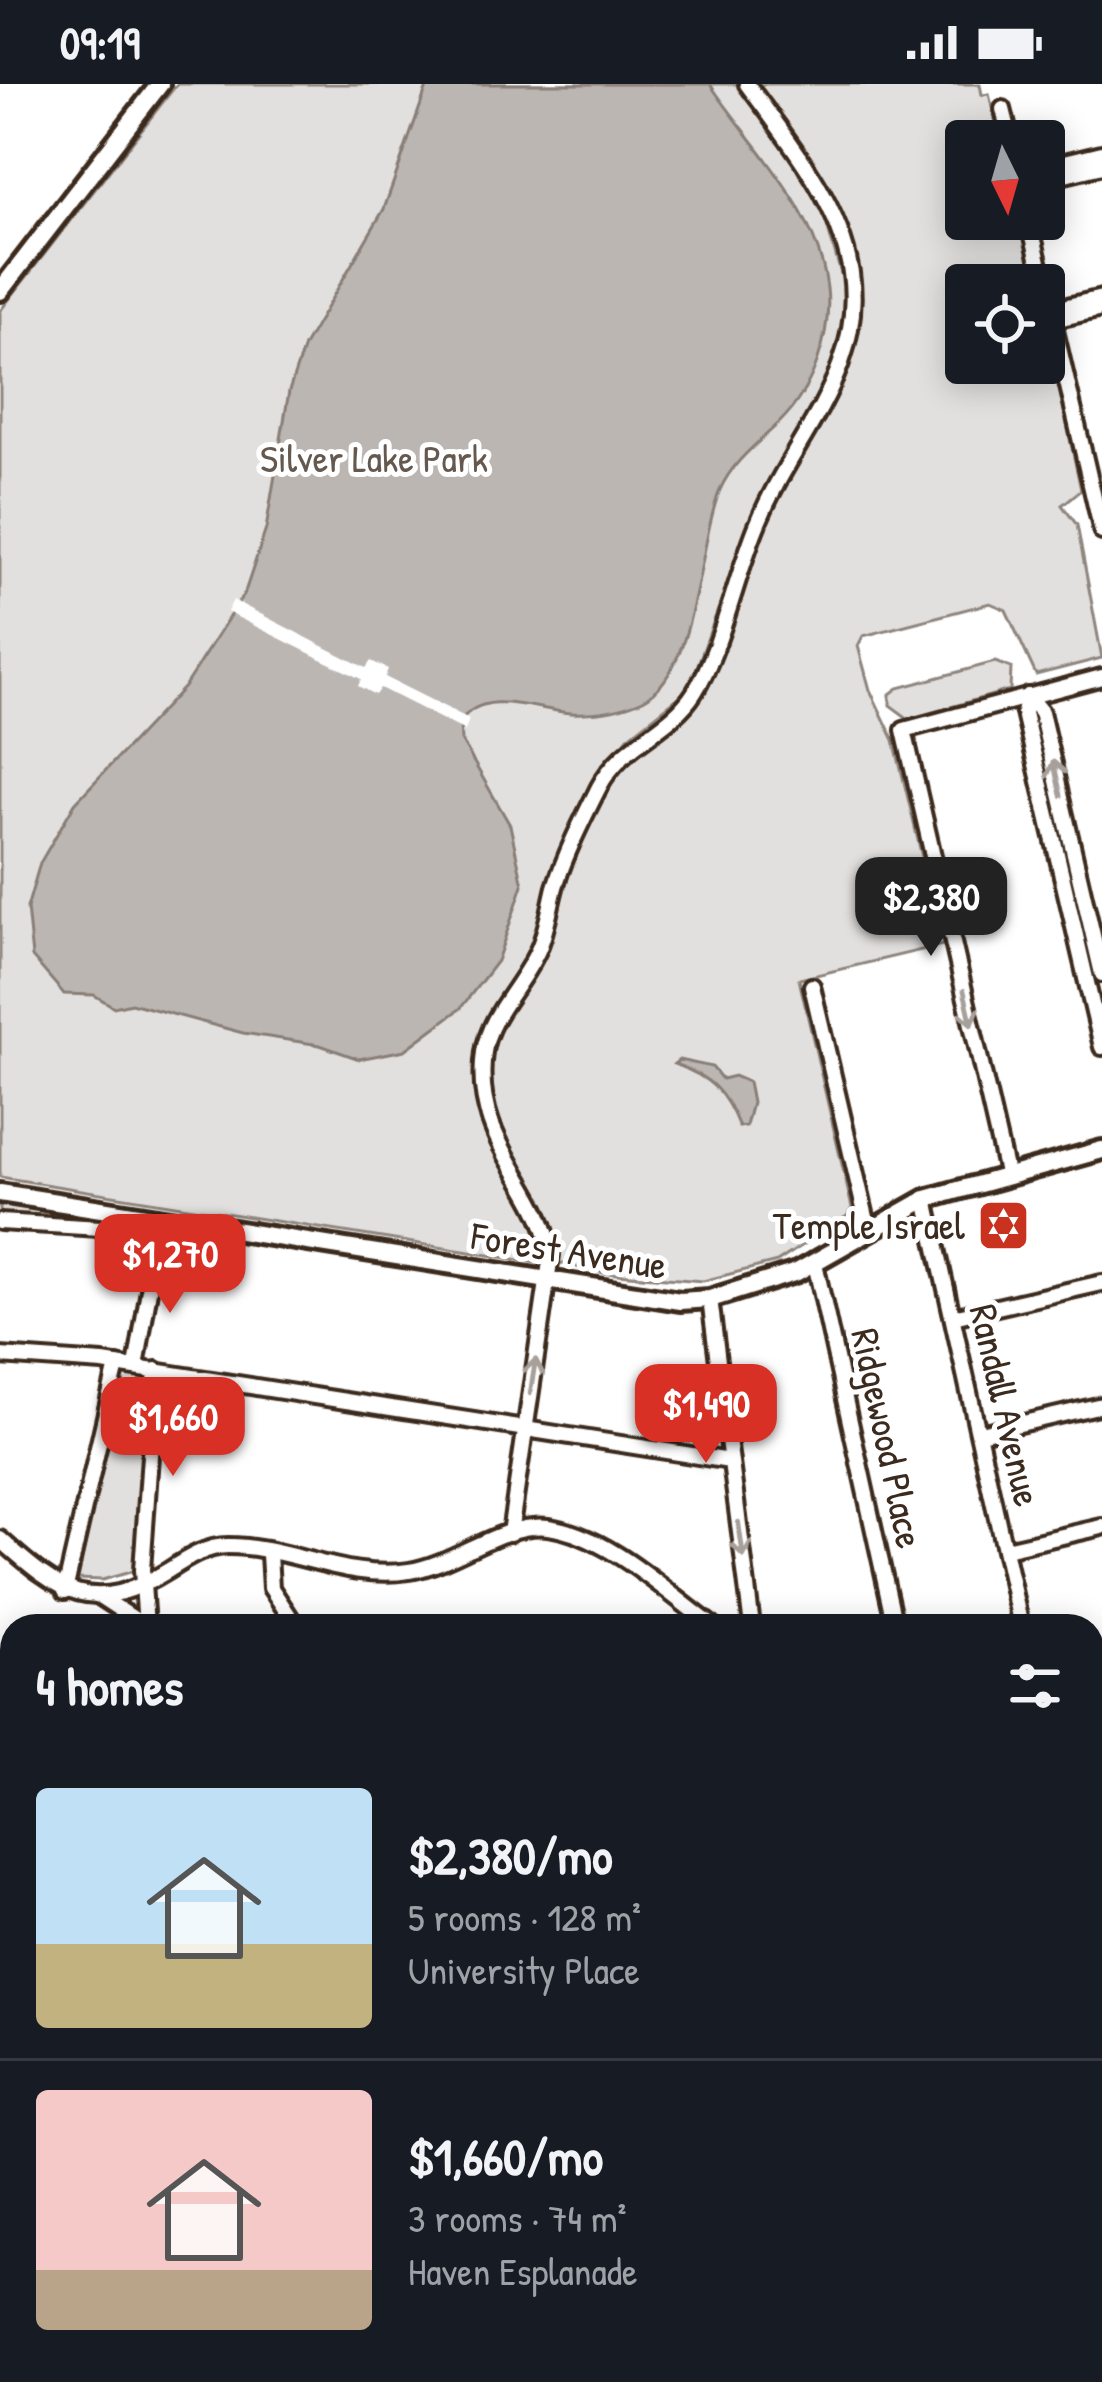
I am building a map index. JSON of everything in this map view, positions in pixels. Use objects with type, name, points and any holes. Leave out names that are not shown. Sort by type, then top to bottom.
[{"type":"main road","points":[[0,291],[160,84]]},
{"type":"main road","name":"Forest Avenue","points":[[0,1193],[680,1301],[710,1299],[815,1263],[926,1199],[1102,1150]]},
{"type":"street","points":[[510,1534],[549,1280],[546,1231],[507,1164],[491,1122],[483,1078],[486,1042],[538,951],[567,855],[615,760],[694,694],[760,518],[833,391],[848,344],[850,269],[835,222],[795,149],[747,84]]},
{"type":"street","points":[[1003,109],[1005,120]]},
{"type":"street","points":[[1065,161],[1102,153]]},
{"type":"street","points":[[1065,175],[1102,166]]},
{"type":"street","points":[[1065,310],[1102,298]]},
{"type":"street","points":[[1065,313],[1102,309]]},
{"type":"street","points":[[1065,375],[1102,532]]},
{"type":"street","points":[[1083,452],[1101,448]]},
{"type":"street","points":[[1007,1177],[904,730],[1102,677]]},
{"type":"street","points":[[1028,696],[1041,710],[1102,974]]},
{"type":"street","points":[[1028,696],[1024,713],[1102,1047]]},
{"type":"street","points":[[812,986],[869,1230]]},
{"type":"street","name":"Randall Avenue","points":[[926,1199],[1019,1614]]},
{"type":"street","points":[[0,1222],[117,1229],[161,1219],[136,1367]]},
{"type":"street","name":"Ridgewood Place","points":[[815,1263],[892,1614]]},
{"type":"street","points":[[952,1317],[1102,1283]]},
{"type":"street","points":[[710,1299],[750,1614]]},
{"type":"street","points":[[0,1356],[136,1367],[730,1461]]},
{"type":"street","points":[[65,1591],[117,1365]]},
{"type":"street","points":[[145,1614],[142,1586],[156,1370]]},
{"type":"street","points":[[980,1433],[1102,1405]]},
{"type":"street","points":[[0,1539],[65,1591],[99,1596],[142,1586],[208,1550],[235,1546],[397,1573],[433,1565],[510,1534],[548,1527],[586,1540],[695,1614]]},
{"type":"street","points":[[1005,1549],[1102,1527]]},
{"type":"street","points":[[269,1553],[272,1588],[288,1614]]},
{"type":"street","points":[[99,1596],[127,1614]]},
{"type":"green space","name":"Silver Lake Park","points":[[177,84],[739,84],[784,144],[823,212],[846,291],[842,343],[829,382],[754,511],[689,689],[628,737],[601,772],[533,944],[478,1055],[487,1130],[541,1234],[545,1253],[538,1263],[0,1177],[0,311]]},
{"type":"green space","points":[[756,84],[980,84],[982,95],[989,94],[995,120],[945,120],[945,240],[1024,240],[1031,264],[945,264],[945,384],[1058,384],[1081,490],[1062,505],[1077,525],[1102,658],[1036,675],[1006,610],[990,603],[863,636],[858,646],[870,690],[894,740],[943,945],[799,979],[852,1208],[777,1262],[703,1281],[604,1273],[559,1263],[556,1236],[546,1211],[502,1134],[488,1077],[498,1032],[552,932],[595,802],[625,758],[688,710],[769,515],[850,366],[860,310],[851,248],[826,189]]},
{"type":"green space","points":[[995,662],[1011,668],[1010,690],[909,719],[890,705],[890,694],[898,688]]},
{"type":"green space","points":[[0,1202],[116,1220],[116,1222],[0,1215]]},
{"type":"green space","points":[[126,1373],[148,1376],[150,1385],[134,1571],[102,1580],[78,1579],[119,1381]]},
{"type":"shaded area","points":[[428,84],[710,84],[781,180],[811,231],[828,306],[818,360],[792,409],[738,462],[720,490],[685,635],[661,685],[643,700],[608,711],[571,713],[497,703],[470,711],[460,722],[461,740],[510,825],[523,885],[497,961],[460,1009],[405,1050],[359,1059],[320,1045],[243,1033],[131,1003],[114,1007],[94,995],[64,994],[32,957],[27,908],[40,863],[75,803],[184,687],[245,592],[266,529],[289,391],[304,346],[384,209]]},
{"type":"shaded area","points":[[679,1060],[712,1067],[722,1079],[734,1076],[748,1082],[752,1103],[746,1126],[739,1127],[723,1096],[708,1081],[674,1064]]},
{"type":"pier","points":[[233,600],[366,668],[371,661],[388,669],[385,677],[469,719],[465,731],[380,688],[375,695],[358,686],[361,679],[227,612]]},
{"type":"place","name":"Temple Israel","points":[[1004,1225]]}]
